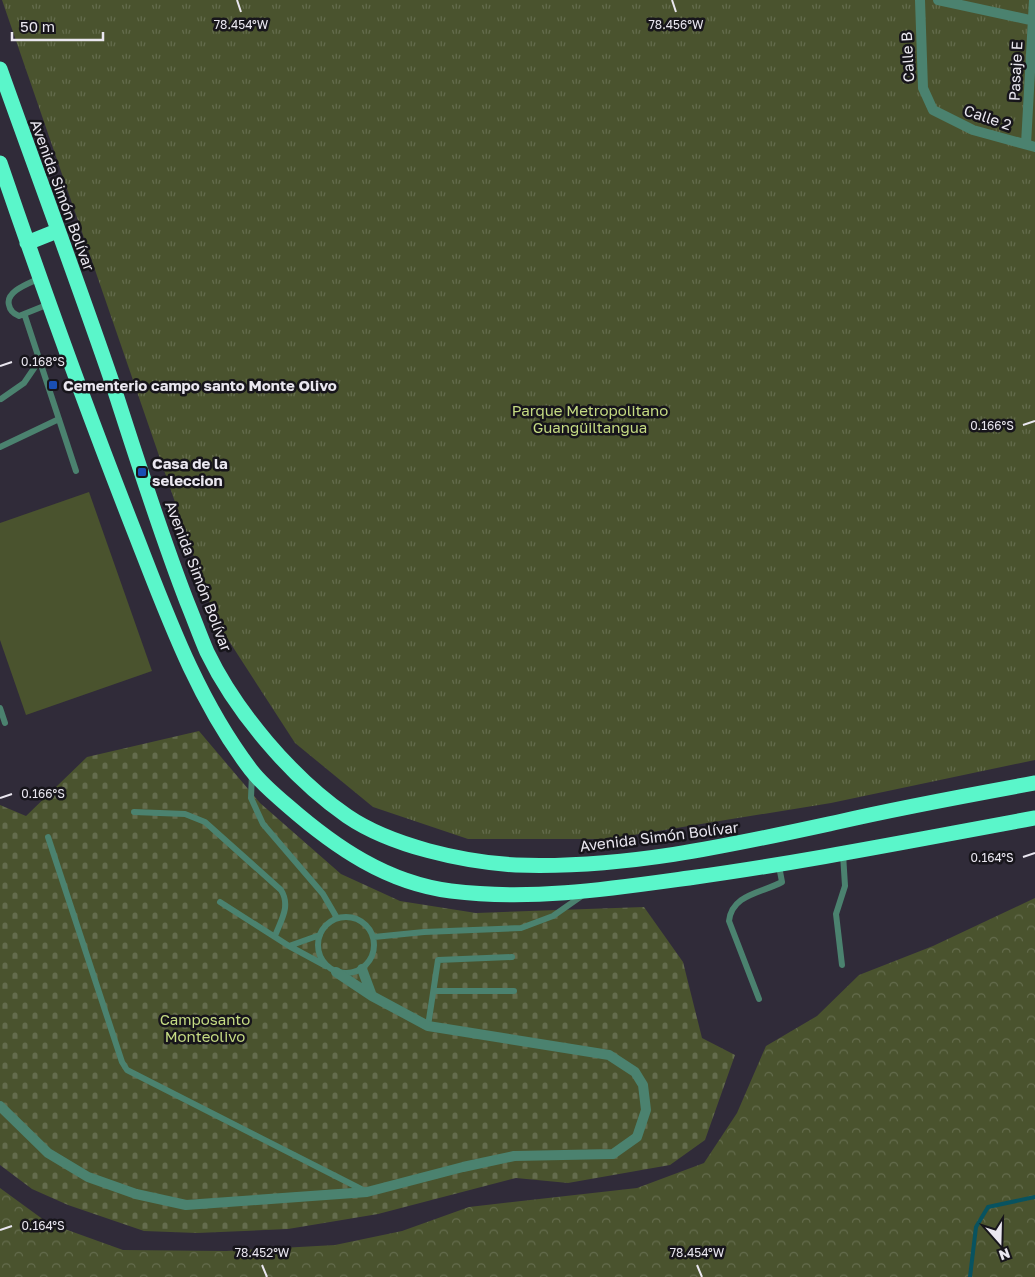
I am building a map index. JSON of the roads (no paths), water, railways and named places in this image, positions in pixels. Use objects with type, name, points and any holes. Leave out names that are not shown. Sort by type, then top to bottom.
[{"type":"highway","name":"Avenida Simón Bolívar","points":[[0,69],[101,350],[172,563],[208,653],[234,697],[267,741],[311,786],[348,817],[391,839],[447,855],[513,865],[596,865],[744,843],[841,821],[1035,782]]},
{"type":"highway","points":[[0,163],[84,404],[195,680],[220,724],[252,772],[322,835],[361,862],[401,879],[448,891],[507,894],[586,893],[778,864],[1035,818]]},
{"type":"highway","points":[[27,243],[57,231]]},
{"type":"street","name":"Calle B","points":[[920,0],[923,88],[933,110]]},
{"type":"street","points":[[938,0],[1034,21]]},
{"type":"street","name":"Pasaje E","points":[[1030,146],[1034,0]]},
{"type":"street","name":"Calle 2","points":[[933,110],[973,130],[1030,146]]},
{"type":"street","points":[[0,1106],[48,1153],[88,1177],[136,1194],[186,1205],[366,1192],[514,1156],[613,1154],[637,1137],[646,1110],[643,1085],[635,1072],[609,1054],[428,1026],[372,996],[332,969]]},
{"type":"street","points":[[362,969],[372,996]]},
{"type":"lane","points":[[40,278],[12,293],[8,300],[9,306],[15,315],[25,316],[49,304]]},
{"type":"lane","points":[[25,316],[76,472]]},
{"type":"lane","points":[[1,399],[24,384],[39,361]]},
{"type":"lane","points":[[0,447],[58,419]]},
{"type":"lane","points":[[0,708],[5,723]]},
{"type":"lane","points":[[252,772],[251,798],[263,824],[323,894],[337,918]]},
{"type":"lane","points":[[134,812],[185,814],[205,822],[281,890],[287,907],[275,936]]},
{"type":"lane","points":[[48,837],[126,1070],[366,1192]]},
{"type":"lane","points":[[842,966],[836,914],[845,886],[843,852]]},
{"type":"lane","points":[[759,999],[729,921],[730,910],[737,901],[782,882],[778,864]]},
{"type":"lane","points":[[374,937],[424,932],[521,928],[540,923],[586,893]]},
{"type":"lane","points":[[220,902],[289,946],[332,969],[345,974],[362,969],[373,954],[374,937],[370,929],[355,918],[337,918],[330,922],[320,935],[318,952],[332,969]]},
{"type":"lane","points":[[289,946],[320,935]]},
{"type":"lane","points":[[428,1026],[438,960],[512,958]]},
{"type":"lane","points":[[434,991],[514,991]]},
{"type":"waterway","points":[[970,1277],[976,1227],[988,1207],[1035,1197]]},
{"type":"place","name":"Cementerio campo santo Monte Olivo","points":[[53,385]]},
{"type":"place","name":"Casa de la seleccion","points":[[142,472]]},
{"type":"park label","name":"Parque Metropolitano Guangüiltangua","points":[[590,418]]},
{"type":"park label","name":"Camposanto Monteolivo","points":[[205,1028]]}]
